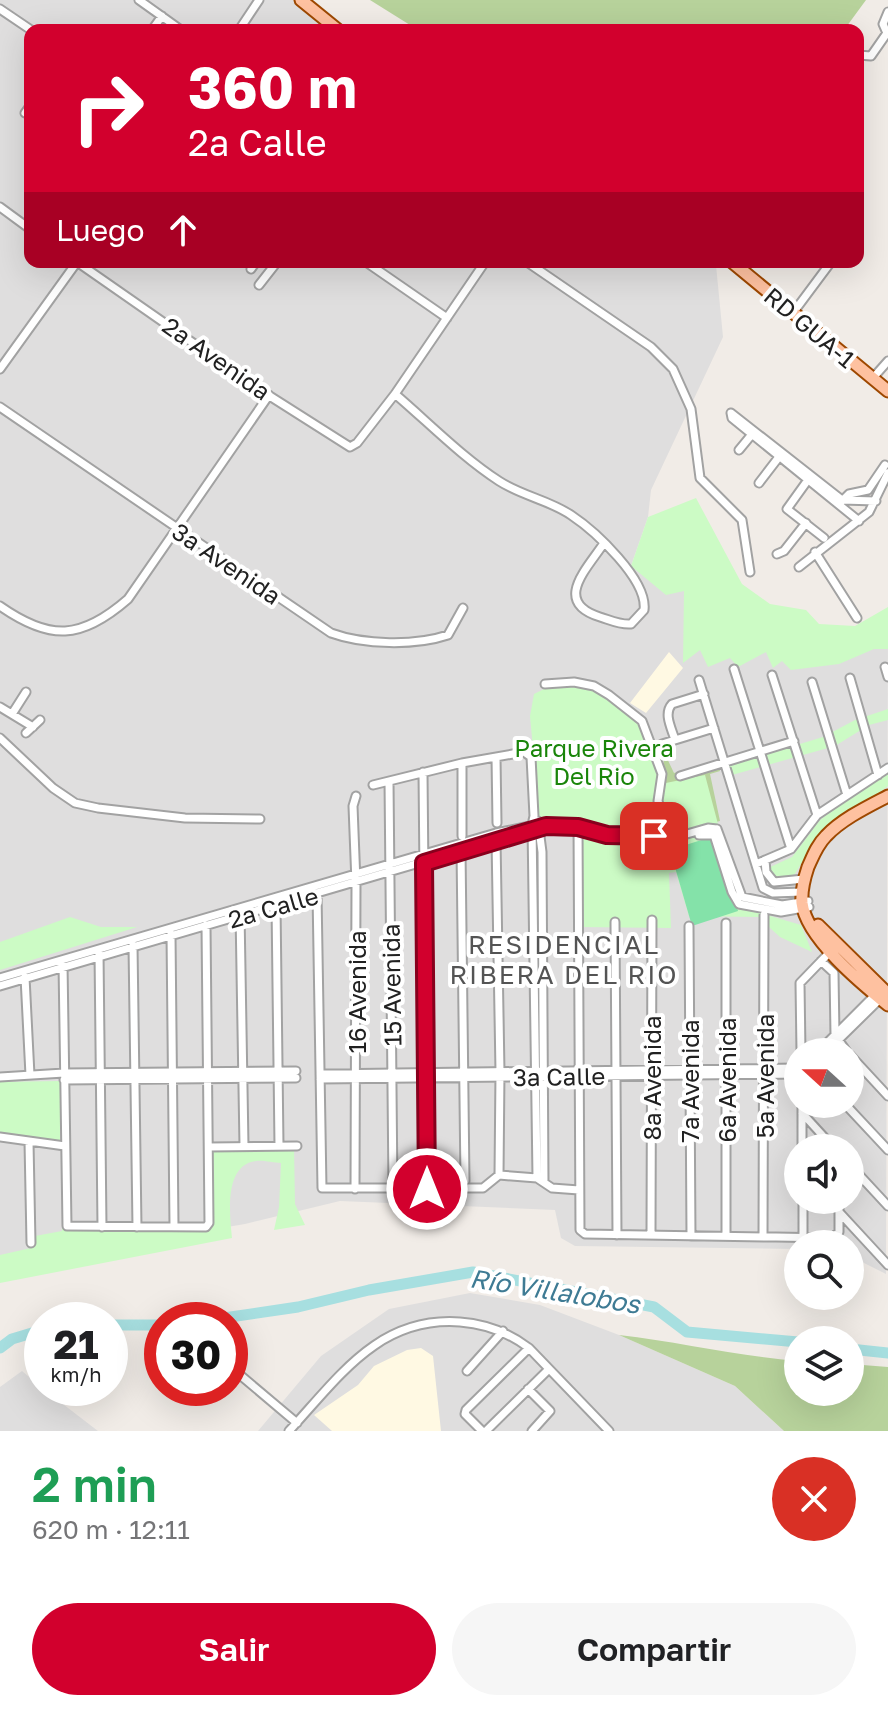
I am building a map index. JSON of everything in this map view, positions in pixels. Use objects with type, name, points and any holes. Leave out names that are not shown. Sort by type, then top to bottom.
[{"type":"main road","points":[[301,0],[331,24]]},
{"type":"main road","name":"RD GUA-1","points":[[741,268],[888,391]]},
{"type":"main road","points":[[882,995],[828,951],[815,933],[805,898],[815,850],[825,837],[888,796]]},
{"type":"main road","points":[[805,898],[826,934],[856,963],[882,995]]},
{"type":"main road","points":[[828,951],[844,961],[856,963]]},
{"type":"street","points":[[139,0],[149,3],[173,24]]},
{"type":"street","points":[[243,24],[259,0]]},
{"type":"street","points":[[0,9],[24,25]]},
{"type":"street","points":[[864,55],[871,56],[888,34],[883,24],[888,12]]},
{"type":"street","points":[[156,24],[162,16]]},
{"type":"street","points":[[0,207],[24,225]]},
{"type":"street","points":[[0,369],[73,268]]},
{"type":"street","name":"2a Avenida","points":[[86,268],[346,446],[357,443],[395,394]]},
{"type":"street","points":[[259,285],[272,268]]},
{"type":"street","points":[[375,268],[447,318]]},
{"type":"street","points":[[481,268],[395,394],[498,481],[570,514],[604,543],[641,590],[644,610],[631,624],[590,614],[576,601],[574,593],[577,583],[604,543]]},
{"type":"street","points":[[536,268],[651,347],[673,369],[691,409],[700,478],[742,520],[750,572]]},
{"type":"street","points":[[793,313],[827,268]]},
{"type":"street","points":[[872,379],[888,361]]},
{"type":"street","points":[[0,606],[23,622],[45,631],[75,629],[104,620],[128,599],[269,395]]},
{"type":"street","name":"3a Avenida","points":[[0,407],[323,628],[354,641],[376,643],[438,638],[448,635],[463,608]]},
{"type":"street","points":[[739,450],[754,432],[841,502],[859,521]]},
{"type":"street","points":[[759,483],[782,454]]},
{"type":"street","points":[[841,502],[849,494],[868,490],[887,469]]},
{"type":"street","points":[[799,567],[859,521],[876,501],[887,469]]},
{"type":"street","points":[[810,477],[787,507],[824,538]]},
{"type":"street","points":[[841,502],[876,501]]},
{"type":"street","points":[[777,554],[784,551],[806,523]]},
{"type":"street","points":[[815,552],[857,618]]},
{"type":"street","points":[[885,667],[888,677]]},
{"type":"street","points":[[734,669],[791,849]]},
{"type":"street","points":[[772,675],[817,815]]},
{"type":"street","points":[[850,678],[878,775]]},
{"type":"street","points":[[699,680],[760,862],[774,882],[805,898]]},
{"type":"street","points":[[545,684],[574,682],[594,686],[642,721],[662,774],[658,801],[670,840],[708,828],[716,832],[742,897],[782,905],[805,898]]},
{"type":"street","points":[[812,682],[847,795]]},
{"type":"street","points":[[12,714],[26,692]]},
{"type":"street","points":[[675,740],[668,708],[704,694]]},
{"type":"street","points":[[0,707],[30,730],[40,720]]},
{"type":"street","points":[[662,744],[714,728]]},
{"type":"street","points":[[0,738],[53,788],[75,803],[185,818],[260,819]]},
{"type":"street","points":[[680,776],[794,741]]},
{"type":"street","points":[[373,785],[462,763],[529,753],[538,824],[541,1180]]},
{"type":"street","points":[[496,757],[497,823]]},
{"type":"street","points":[[462,763],[465,1181]]},
{"type":"street","points":[[760,862],[791,849],[817,815],[888,768]]},
{"type":"street","points":[[423,772],[427,1189]]},
{"type":"street","name":"15 Avenida","points":[[389,781],[393,1189]]},
{"type":"street","name":"16 Avenida","points":[[355,1189],[353,806],[356,796]]},
{"type":"street","name":"2a Calle","points":[[0,986],[99,953],[423,859],[462,843],[538,824],[578,825],[607,835],[657,836],[670,840]]},
{"type":"street","points":[[578,825],[579,1190],[582,1233],[784,1238]]},
{"type":"street","points":[[496,836],[499,1175]]},
{"type":"street","points":[[760,862],[763,888],[768,892],[805,898]]},
{"type":"street","points":[[317,890],[320,1184],[325,1190],[483,1188],[499,1175],[541,1180],[552,1188],[579,1190]]},
{"type":"street","points":[[276,902],[279,1146]]},
{"type":"street","points":[[240,912],[244,1146]]},
{"type":"street","name":"5a Avenida","points":[[763,1237],[764,915]]},
{"type":"street","name":"8a Avenida","points":[[651,1235],[652,920]]},
{"type":"street","points":[[63,964],[65,1223],[70,1228],[206,1227],[209,1223],[209,1147],[206,922]]},
{"type":"street","points":[[615,922],[617,1235]]},
{"type":"street","name":"6a Avenida","points":[[726,923],[726,1236]]},
{"type":"street","name":"7a Avenida","points":[[689,926],[691,1236]]},
{"type":"street","points":[[171,933],[174,1226]]},
{"type":"street","points":[[133,944],[137,1227]]},
{"type":"street","points":[[801,1038],[800,983],[828,951]]},
{"type":"street","points":[[99,953],[102,1227]]},
{"type":"street","points":[[821,961],[835,976],[836,1038]]},
{"type":"street","points":[[25,976],[30,1075]]},
{"type":"street","name":"2a Calle","points":[[0,978],[25,976]]},
{"type":"street","points":[[836,1038],[882,995]]},
{"type":"street","points":[[864,1070],[888,1096]]},
{"type":"street","name":"3a Calle","points":[[320,1076],[784,1071]]},
{"type":"street","points":[[0,1077],[296,1075]]},
{"type":"street","points":[[809,1118],[823,1134]]},
{"type":"street","points":[[858,1118],[888,1150]]},
{"type":"street","points":[[0,1137],[65,1146]]},
{"type":"street","points":[[29,1142],[31,1243]]},
{"type":"street","points":[[209,1147],[297,1146]]},
{"type":"street","points":[[864,1180],[888,1206]]},
{"type":"street","points":[[841,1214],[888,1265]]},
{"type":"street","points":[[289,1431],[362,1355],[401,1329],[443,1321],[481,1324],[503,1331],[529,1348],[609,1431]]},
{"type":"street","points":[[467,1371],[503,1331]]},
{"type":"street","points":[[529,1348],[465,1414],[484,1431],[549,1369]]},
{"type":"street","points":[[248,1382],[297,1423]]},
{"type":"street","points":[[528,1389],[550,1411],[532,1431]]},
{"type":"shaded area","points":[[0,0],[293,0],[320,24],[24,24],[24,268],[716,268],[723,337],[651,490],[648,517],[631,566],[684,590],[684,637],[888,630],[886,1274],[864,1263],[864,1230],[784,1230],[784,1249],[575,1246],[561,1238],[555,1210],[340,1201],[245,1224],[73,1253],[0,1270]]},
{"type":"shaded area","points":[[669,652],[683,668],[646,713],[630,703]]},
{"type":"shaded area","points":[[470,1293],[540,1305],[619,1335],[735,1386],[784,1431],[258,1431],[321,1356],[389,1309]]},
{"type":"shaded area","points":[[421,1348],[433,1356],[441,1431],[332,1431],[314,1415],[358,1385],[374,1366],[407,1350]]},
{"type":"shaded area","points":[[22,1371],[24,1406],[65,1406],[98,1431],[0,1431],[0,1387]]},
{"type":"green space","points":[[370,0],[866,0],[848,24],[408,24]]},
{"type":"green space","points":[[696,498],[742,584],[770,604],[806,610],[819,624],[855,626],[888,607],[888,649],[874,649],[839,664],[791,670],[782,661],[773,668],[766,652],[738,667],[730,658],[708,667],[700,650],[683,663],[684,591],[666,595],[631,566],[648,517]]},
{"type":"green space","name":"Parque Rivera Del Rio","points":[[585,684],[616,701],[639,722],[654,750],[661,784],[705,775],[740,907],[801,925],[812,952],[780,937],[758,917],[689,916],[676,872],[669,873],[671,928],[578,927],[580,822],[544,823],[539,815],[530,716],[534,694],[548,687]]},
{"type":"green space","points":[[888,709],[888,720],[869,725],[835,746],[732,775],[727,766],[823,737],[855,720]]},
{"type":"green space","points":[[663,750],[674,773],[716,761],[720,771],[710,774],[720,821],[671,834],[661,785]]},
{"type":"green space","points":[[888,767],[888,786],[826,834],[795,874],[779,880],[768,868],[792,857],[820,820]]},
{"type":"green space","points":[[717,835],[738,911],[692,926],[670,850]]},
{"type":"green space","points":[[70,917],[101,927],[137,927],[0,970],[0,942]]},
{"type":"green space","points":[[60,1081],[60,1144],[0,1137],[0,1082]]},
{"type":"green space","points":[[294,1147],[295,1204],[305,1225],[274,1230],[279,1207],[281,1163],[256,1161],[245,1165],[233,1181],[230,1205],[232,1238],[0,1283],[0,1255],[31,1248],[35,1236],[62,1231],[62,1225],[211,1227],[213,1149]]},
{"type":"green space","points":[[619,1335],[784,1359],[784,1406],[864,1406],[864,1365],[888,1367],[888,1431],[784,1431],[735,1386]]},
{"type":"waterway","name":"Río Villalobos","points":[[248,1314],[473,1272],[654,1307],[687,1332],[784,1341]]},
{"type":"waterway","name":"Río Villalobos","points":[[128,1325],[144,1325]]},
{"type":"waterway","name":"Río Villalobos","points":[[0,1348],[24,1335]]},
{"type":"waterway","name":"Río Villalobos","points":[[864,1350],[888,1353]]},
{"type":"district","name":"RESIDENCIAL RIBERA DEL RIO","points":[[564,959]]},
{"type":"route","points":[[427,1189],[424,863],[546,826],[578,827],[607,835],[654,836]]}]
